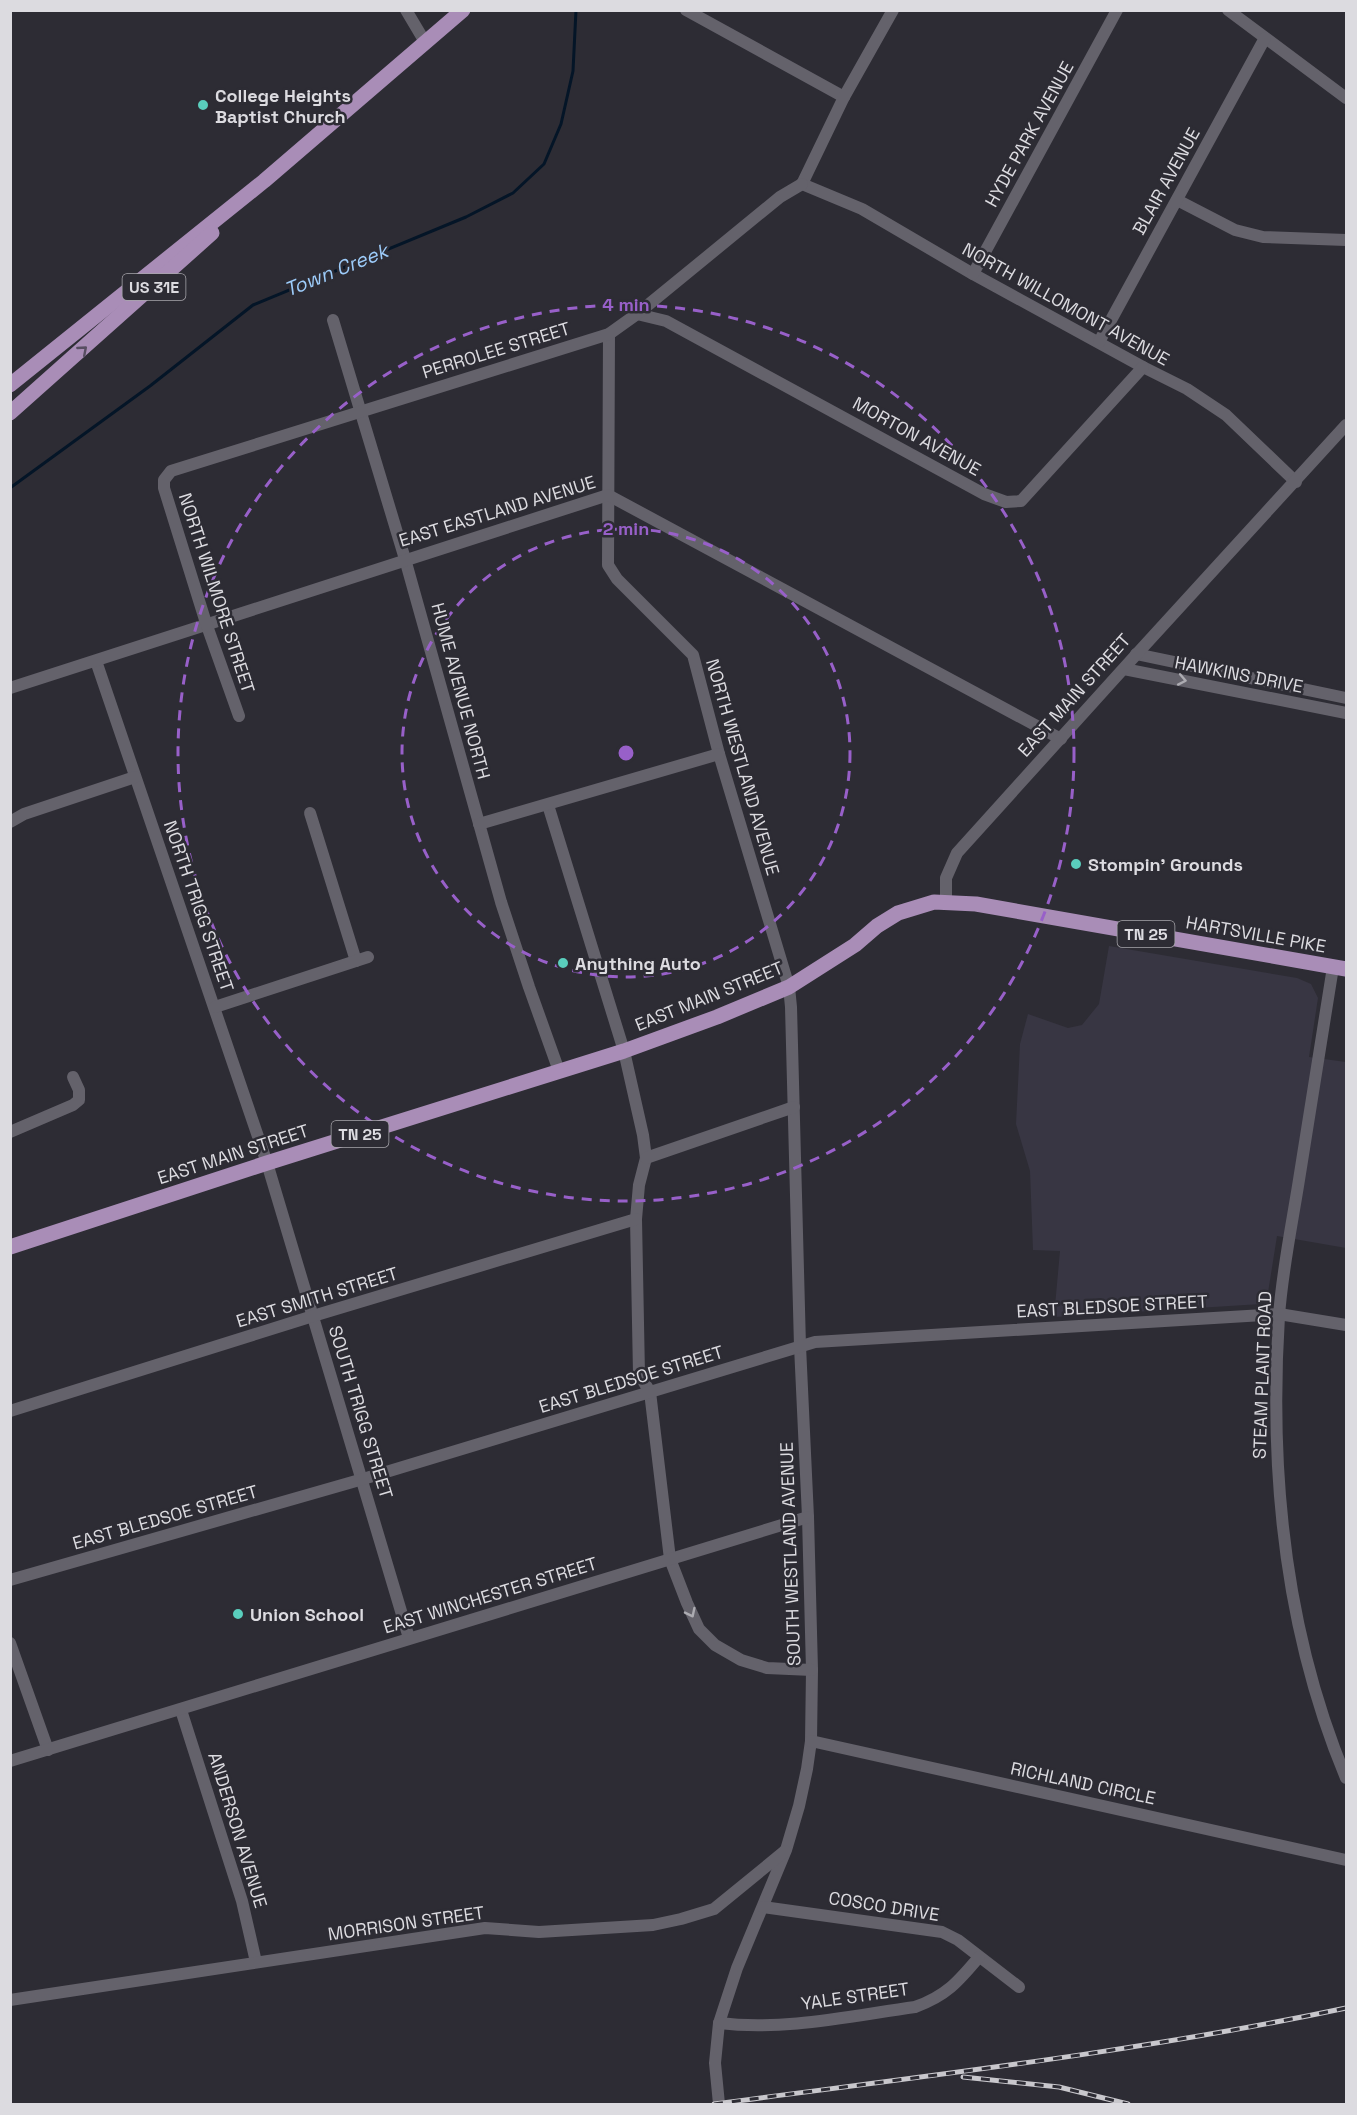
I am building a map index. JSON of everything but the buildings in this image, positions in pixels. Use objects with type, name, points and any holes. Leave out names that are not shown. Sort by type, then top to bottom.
[{"type":"main road","name":"US 31E","points":[[10,413],[264,181],[463,10]]},
{"type":"main road","name":"US 31E","points":[[10,385],[245,200]]},
{"type":"main road","name":"HARTSVILLE PIKE","points":[[946,901],[1034,914],[1340,968]]},
{"type":"main road","name":"EAST MAIN STREET","points":[[10,1246],[624,1051],[717,1017],[789,987],[855,945],[877,926],[898,913],[921,904],[946,901]]},
{"type":"street","points":[[406,10],[425,42]]},
{"type":"street","points":[[686,10],[844,97]]},
{"type":"street","points":[[802,184],[844,97],[893,10]]},
{"type":"street","name":"HYDE PARK AVENUE","points":[[973,274],[1117,10]]},
{"type":"street","points":[[1228,10],[1347,98]]},
{"type":"street","name":"BLAIR AVENUE","points":[[1099,342],[1265,38]]},
{"type":"street","name":"NORTH WILLOMONT AVENUE","points":[[802,184],[862,209],[973,274],[1187,389],[1226,415],[1296,482]]},
{"type":"street","name":"PERROLEE STREET","points":[[164,480],[171,471],[609,334],[637,314],[780,196],[802,184]]},
{"type":"street","points":[[1177,200],[1235,230],[1263,237],[1347,240]]},
{"type":"street","name":"MORTON AVENUE","points":[[637,314],[666,321],[984,494],[1006,502],[1021,501],[1143,367]]},
{"type":"street","name":"HUME AVENUE NORTH","points":[[333,320],[405,559],[478,824],[529,987],[559,1071]]},
{"type":"street","name":"NORTH WESTLAND AVENUE","points":[[609,334],[608,565],[617,579],[693,655],[719,754],[789,987]]},
{"type":"street","name":"EAST MAIN STREET","points":[[946,901],[946,878],[957,853],[1347,425]]},
{"type":"street","name":"NORTH WILMORE STREET","points":[[164,480],[164,488],[206,623],[239,716]]},
{"type":"street","name":"EAST EASTLAND AVENUE","points":[[10,688],[608,495],[1061,739]]},
{"type":"street","name":"HAWKINS DRIVE","points":[[1136,654],[1347,699]]},
{"type":"street","name":"NORTH TRIGG STREET","points":[[96,661],[267,1163]]},
{"type":"street","name":"HAWKINS DRIVE","points":[[1124,669],[1347,713]]},
{"type":"street","points":[[478,824],[719,754]]},
{"type":"street","points":[[10,822],[24,814],[135,777]]},
{"type":"street","points":[[548,805],[624,1051],[643,1135],[646,1158],[639,1185],[636,1219],[639,1374],[650,1392],[670,1558],[699,1629],[715,1645],[741,1660],[767,1668],[812,1670]]},
{"type":"street","points":[[310,813],[356,961]]},
{"type":"street","points":[[215,1007],[368,957]]},
{"type":"street","name":"STEAM PLANT ROAD","points":[[1340,968],[1279,1314],[1277,1473],[1291,1591],[1309,1673],[1324,1722],[1347,1778]]},
{"type":"street","name":"SOUTH WESTLAND AVENUE","points":[[719,2104],[715,2055],[719,2023],[737,1968],[786,1850],[800,1806],[811,1741],[812,1670],[808,1517],[800,1346],[789,987]]},
{"type":"street","points":[[10,1132],[73,1105],[79,1100],[79,1090],[73,1077]]},
{"type":"street","points":[[646,1158],[794,1107]]},
{"type":"street","name":"SOUTH TRIGG STREET","points":[[267,1163],[409,1638]]},
{"type":"street","name":"EAST SMITH STREET","points":[[10,1411],[636,1219]]},
{"type":"street","points":[[1279,1314],[1347,1325]]},
{"type":"street","name":"EAST BLEDSOE STREET","points":[[10,1580],[363,1479],[815,1342],[1279,1314]]},
{"type":"street","name":"EAST WINCHESTER STREET","points":[[10,1761],[808,1517]]},
{"type":"street","points":[[10,1642],[48,1750]]},
{"type":"street","name":"ANDERSON AVENUE","points":[[181,1710],[242,1901],[256,1962]]},
{"type":"street","name":"RICHLAND CIRCLE","points":[[811,1741],[1347,1860]]},
{"type":"street","name":"MORRISON STREET","points":[[10,2000],[485,1928],[539,1932],[653,1924],[681,1919],[714,1909],[786,1850]]},
{"type":"street","name":"COSCO DRIVE","points":[[763,1907],[942,1932],[958,1940],[1019,1987]]},
{"type":"street","name":"YALE STREET","points":[[719,2023],[749,2027],[775,2026],[915,2007],[949,1991],[979,1957]]},
{"type":"shaded area","points":[[1109,946],[1297,978],[1311,984],[1318,998],[1309,1057],[1346,1062],[1346,1248],[1277,1236],[1267,1299],[1261,1304],[1054,1317],[1060,1251],[1033,1250],[1030,1171],[1016,1124],[1020,1044],[1028,1014],[1068,1028],[1082,1025],[1099,1004]]},
{"type":"waterway","name":"Town Creek","points":[[10,488],[150,386],[253,305],[466,217],[513,193],[544,164],[561,124],[573,71],[576,10]]},
{"type":"railway","points":[[714,2104],[1110,2050],[1268,2024],[1346,2008]]},
{"type":"railway","points":[[963,2077],[1059,2087],[1128,2104]]},
{"type":"place","name":"College Heights Baptist Church","points":[[203,105]]},
{"type":"place","name":"Stompin’ Grounds","points":[[1076,864]]},
{"type":"place","name":"Anything Auto","points":[[563,963]]},
{"type":"place","name":"Union School","points":[[238,1614]]}]
